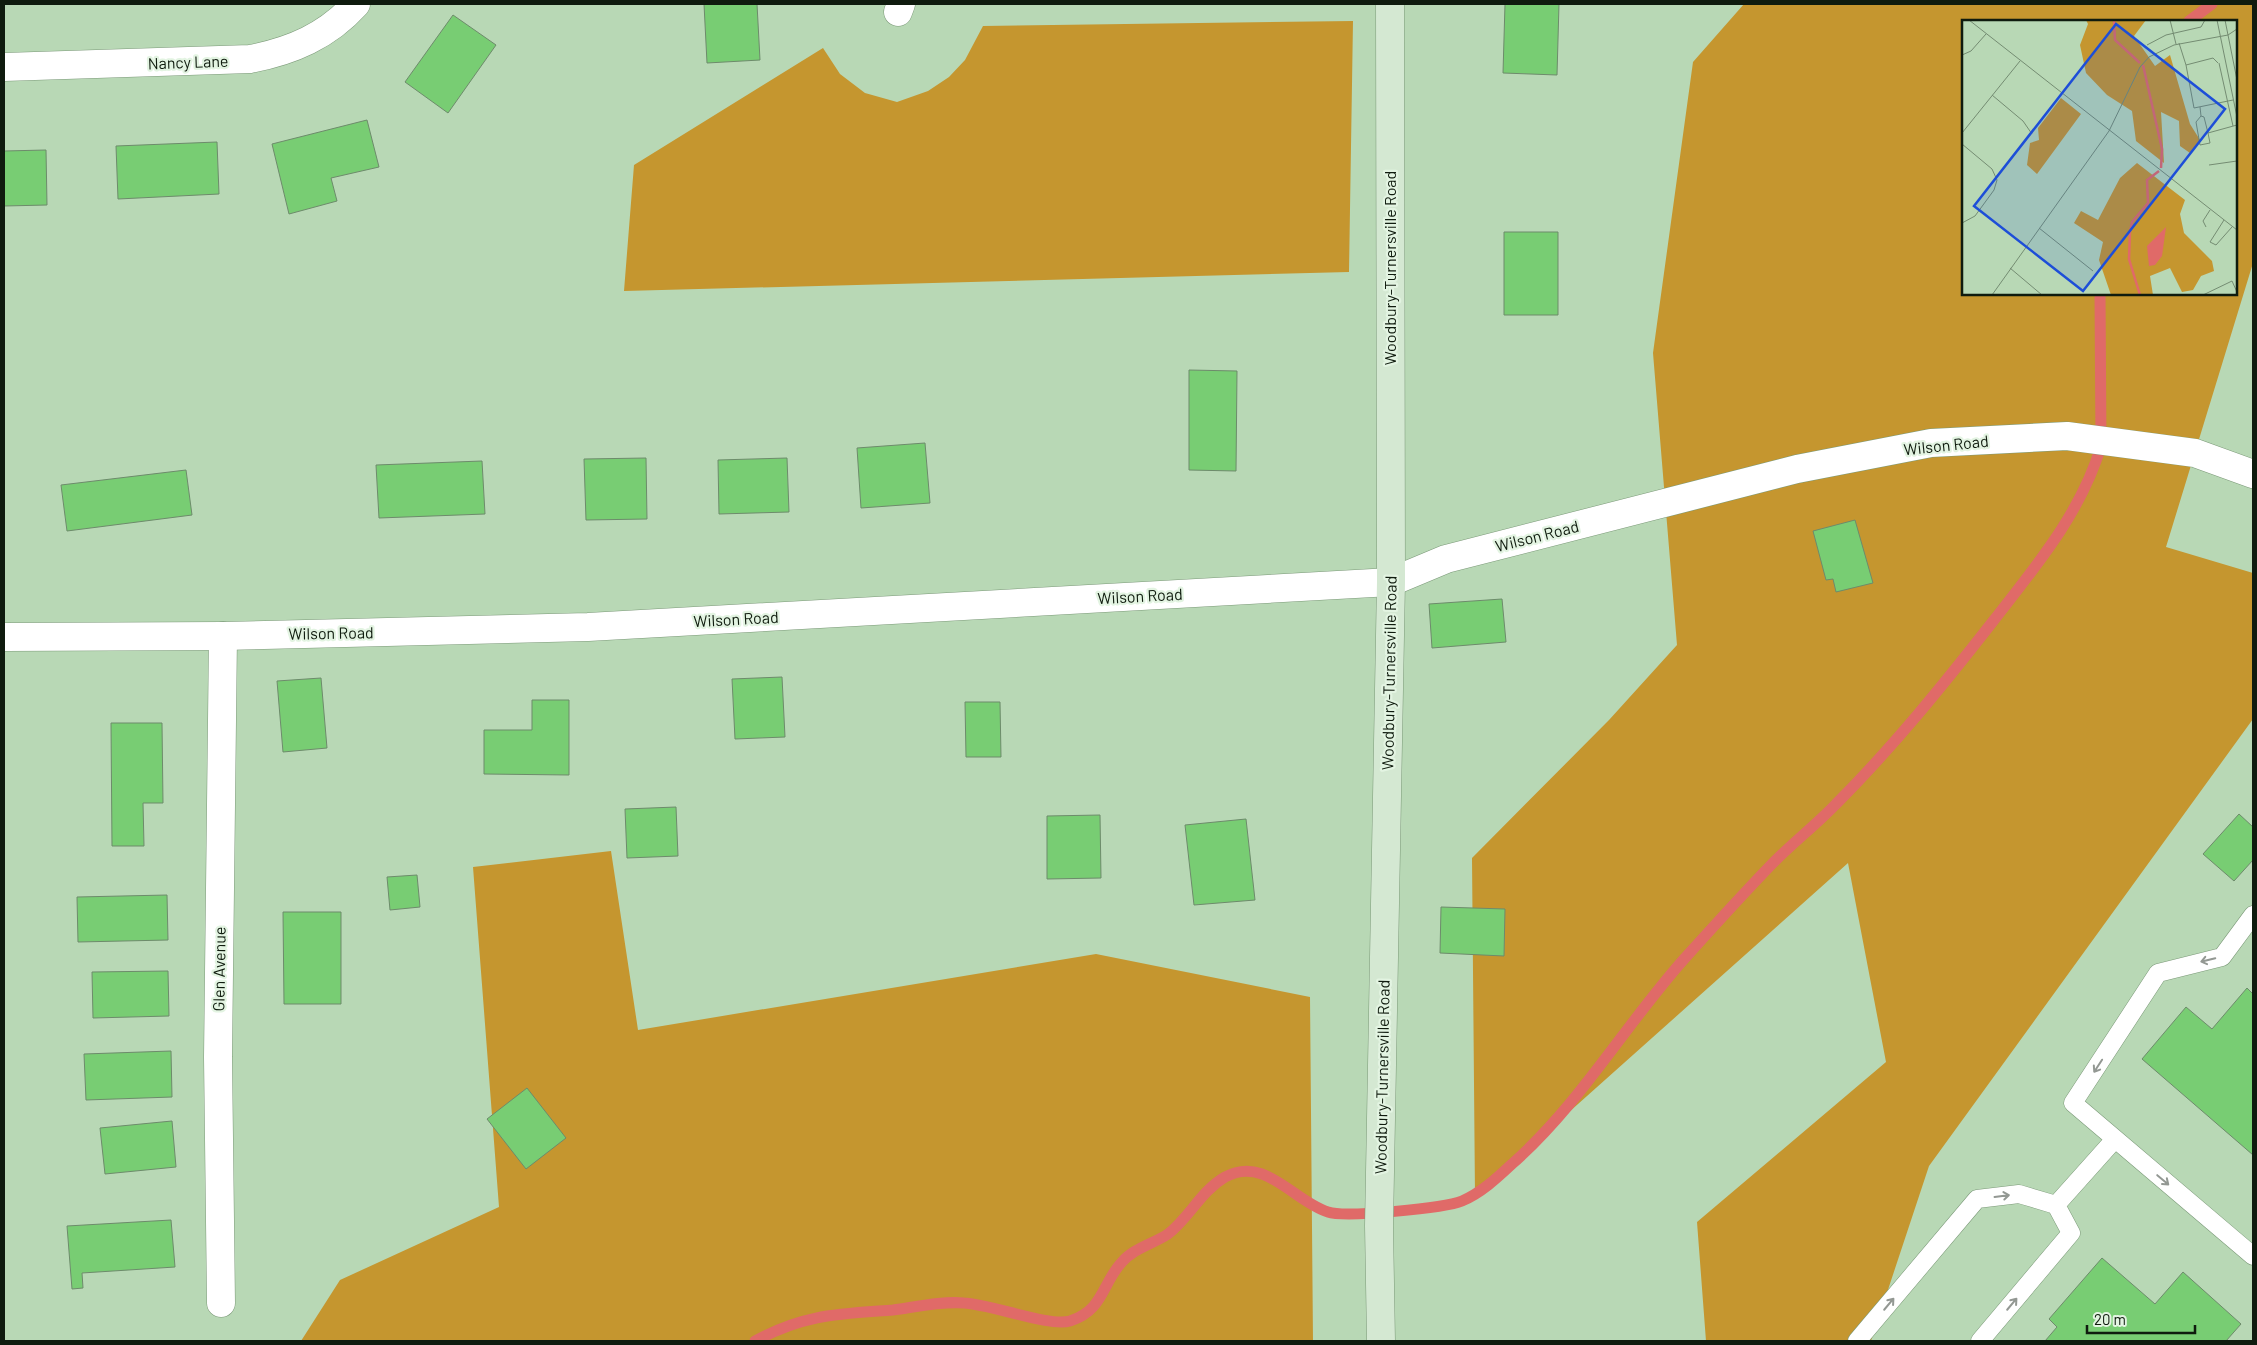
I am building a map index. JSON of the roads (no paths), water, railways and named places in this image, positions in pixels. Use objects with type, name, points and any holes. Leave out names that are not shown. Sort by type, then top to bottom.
[{"type":"main road","name":"Woodbury-Turnersville Road","points":[[1382,1341],[1380,1187],[1391,582],[1390,4]]},
{"type":"street","name":"Nancy Lane","points":[[4,67],[250,59],[283,52],[313,40],[342,18],[356,4]]},
{"type":"street","name":"Wilson Road","points":[[4,637],[223,636],[588,627],[1391,582],[1446,559],[1797,469],[1931,443],[2067,436],[2195,453],[2253,474]]},
{"type":"street","name":"Glen Avenue","points":[[221,1303],[218,1057],[223,636]]},
{"type":"lane","points":[[2253,916],[2222,957],[2158,973],[2073,1103],[2253,1256]]},
{"type":"lane","points":[[2056,1205],[2115,1139]]},
{"type":"lane","points":[[1857,1341],[1977,1199],[2019,1194],[2056,1205],[2071,1233],[1980,1341]]},
{"type":"waterway","points":[[2190,20],[2212,4]]},
{"type":"waterway","points":[[755,1341],[806,1320],[839,1314],[893,1310],[946,1303],[975,1304],[1048,1321],[1070,1321],[1090,1310],[1115,1270],[1127,1257],[1168,1234],[1217,1183],[1225,1177],[1239,1172],[1253,1172],[1266,1176],[1315,1206],[1338,1214],[1395,1211],[1452,1204],[1469,1198],[1488,1185],[1536,1141],[1559,1116],[1663,984],[1727,912],[1778,858],[1836,804],[1898,738],[1975,644],[2056,538],[2082,494],[2101,446],[2100,295]]}]
